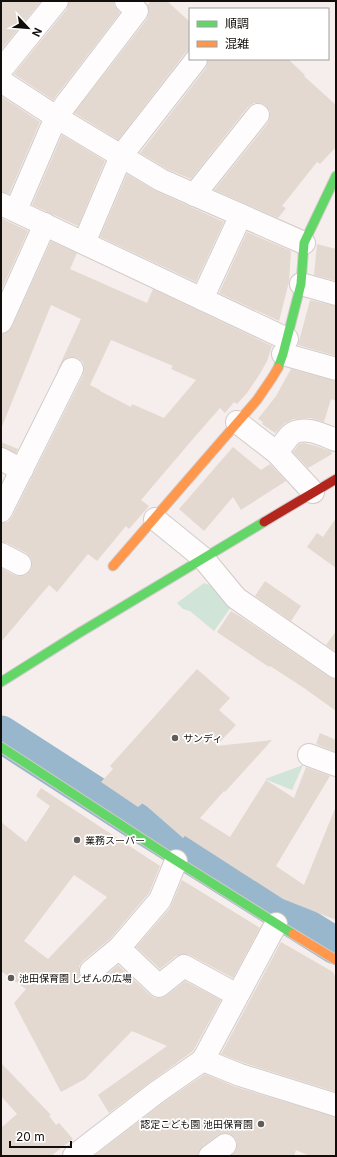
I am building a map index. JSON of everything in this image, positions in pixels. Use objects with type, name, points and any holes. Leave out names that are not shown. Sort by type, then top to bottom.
[{"type":"street","points":[[1,70],[57,1]]},
{"type":"street","points":[[126,1],[137,11],[56,117],[9,207],[202,299],[285,347],[336,369]]},
{"type":"street","points":[[84,243],[121,156],[196,60]]},
{"type":"street","points":[[1,81],[56,117],[161,180],[304,244]]},
{"type":"street","points":[[194,195],[258,115]]},
{"type":"street","points":[[112,566],[155,519],[264,392],[280,362],[285,347],[301,284],[304,244],[336,176]]},
{"type":"street","points":[[202,299],[241,216]]},
{"type":"street","points":[[1,322],[45,224]]},
{"type":"street","points":[[301,284],[336,294]]},
{"type":"street","points":[[1,511],[72,368]]},
{"type":"street","points":[[1,682],[203,558],[327,488],[277,453],[237,422]]},
{"type":"street","points":[[277,453],[292,434],[304,430],[321,434],[336,440]]},
{"type":"street","points":[[1,459],[22,470]]},
{"type":"street","points":[[155,519],[203,558],[236,598],[336,667]]},
{"type":"street","points":[[1,554],[20,564]]},
{"type":"street","points":[[1,747],[176,861],[336,960]]},
{"type":"street","points":[[309,755],[336,765]]},
{"type":"street","points":[[91,971],[119,948],[160,900],[176,861]]},
{"type":"street","points":[[74,1156],[157,1092],[203,1060],[276,924]]},
{"type":"street","points":[[119,948],[159,986],[184,966],[237,995]]},
{"type":"street","points":[[203,1060],[240,1075],[336,1105]]},
{"type":"green space","points":[[204,583],[218,588],[231,607],[214,631],[190,611],[183,609],[177,603]]},
{"type":"green space","points":[[303,765],[292,790],[265,779]]},
{"type":"building","points":[[1,1],[41,1],[1,50]]},
{"type":"building","points":[[69,1],[114,1],[114,5],[120,13],[53,100],[14,74],[67,9]]},
{"type":"building","points":[[151,1],[167,1],[189,21],[189,50],[118,140],[74,113],[147,19],[149,13],[147,5]]},
{"type":"building","points":[[208,60],[289,60],[305,75],[304,76],[336,105],[336,147],[320,164],[317,162],[282,206],[286,208],[278,218],[214,190],[268,123],[270,111],[265,105],[254,103],[248,107],[191,179],[167,169],[140,153],[206,68]]},
{"type":"building","points":[[1,96],[40,122],[9,194],[1,192]]},
{"type":"building","points":[[62,135],[105,161],[78,226],[32,205]]},
{"type":"building","points":[[127,174],[156,191],[224,222],[196,282],[100,237]]},
{"type":"building","points":[[1,218],[28,231],[1,291]]},
{"type":"building","points":[[247,232],[291,251],[289,282],[279,321],[219,293]]},
{"type":"building","points":[[51,241],[77,253],[70,269],[147,303],[153,289],[272,346],[267,361],[247,393],[237,404],[234,402],[225,413],[220,408],[192,440],[141,500],[149,506],[129,529],[126,526],[97,561],[88,554],[57,592],[49,585],[1,642],[1,568],[14,575],[21,576],[26,575],[31,570],[32,564],[31,558],[26,553],[7,543],[1,542],[1,523],[8,522],[12,517],[83,375],[84,369],[83,362],[78,358],[71,357],[65,359],[57,371],[81,319],[51,305],[1,429],[1,334],[8,332],[12,327]],"holes":[[[111,340],[173,366],[171,369],[196,380],[164,418],[132,404],[131,407],[90,385]]]},
{"type":"building","points":[[317,244],[336,249],[336,281],[314,275]]},
{"type":"building","points":[[310,300],[336,306],[336,356],[298,345]]},
{"type":"building","points":[[291,369],[336,381],[336,401],[331,399],[324,422],[310,418],[294,419],[285,423],[275,433],[262,424],[263,422],[258,419],[276,396]]},
{"type":"building","points":[[1,442],[18,449],[16,453],[1,447]]},
{"type":"building","points":[[304,443],[331,451],[332,454],[308,468],[293,452],[299,444]]},
{"type":"building","points":[[233,447],[261,470],[270,464],[286,481],[241,510],[233,497],[204,531],[179,509]]},
{"type":"building","points":[[336,518],[336,568],[307,547],[317,533],[323,537]]},
{"type":"building","points":[[265,581],[301,606],[291,621],[255,596]]},
{"type":"building","points":[[231,611],[329,677],[336,679],[336,711],[304,688],[270,666],[269,667],[217,632]]},
{"type":"building","points":[[336,631],[336,652],[326,645]]},
{"type":"building","points":[[197,669],[230,698],[219,710],[236,725],[216,746],[272,740],[200,818],[230,837],[266,780],[294,798],[306,767],[330,776],[276,866],[304,885],[336,806],[336,920],[283,899],[185,836],[183,838],[143,803],[138,807],[101,782],[113,769],[110,766]]},
{"type":"building","points":[[320,733],[336,740],[336,752],[316,744]]},
{"type":"building","points":[[41,788],[160,866],[149,893],[110,939],[79,966],[79,973],[82,979],[87,983],[99,981],[118,965],[155,998],[166,996],[185,981],[221,1000],[193,1051],[109,1113],[98,1095],[167,1046],[132,1031],[85,1079],[61,1092],[14,1003],[26,989],[1,971],[1,822],[26,842],[50,806],[36,796]],"holes":[[[74,875],[107,897],[48,959],[24,941]]]},
{"type":"building","points":[[182,880],[260,928],[233,978],[190,955],[183,954],[176,956],[160,969],[136,947],[170,908]]},
{"type":"building","points":[[281,942],[333,972],[336,978],[336,1092],[244,1063],[221,1054]]},
{"type":"building","points":[[1,1063],[51,1115],[49,1116],[56,1125],[59,1123],[73,1139],[51,1156],[1,1156],[1,1128],[17,1114],[1,1096]]},
{"type":"building","points":[[205,1074],[236,1087],[336,1117],[336,1156],[310,1156],[296,1150],[294,1156],[231,1156],[236,1150],[237,1143],[235,1138],[230,1134],[224,1133],[218,1135],[203,1146],[199,1151],[198,1156],[94,1156],[164,1102]]},
{"type":"waterway","points":[[1,734],[142,825],[336,946]]},
{"type":"traffic: fast","points":[[278,368],[301,284],[304,243],[336,176]]},
{"type":"traffic: fast","points":[[1,682],[79,633],[264,522]]},
{"type":"traffic: fast","points":[[1,747],[167,855],[293,934]]},
{"type":"traffic: slow","points":[[113,566],[257,400],[278,368]]},
{"type":"traffic: slow","points":[[293,934],[336,960]]},
{"type":"traffic: jam","points":[[264,522],[336,479]]},
{"type":"place","name":"サンディ","points":[[175,738]]},
{"type":"place","name":"業務スーパー","points":[[77,840]]},
{"type":"place","name":"池田保育園 しぜんの広場","points":[[11,978]]},
{"type":"place","name":"認定こども園 池田保育園","points":[[261,1124]]}]
